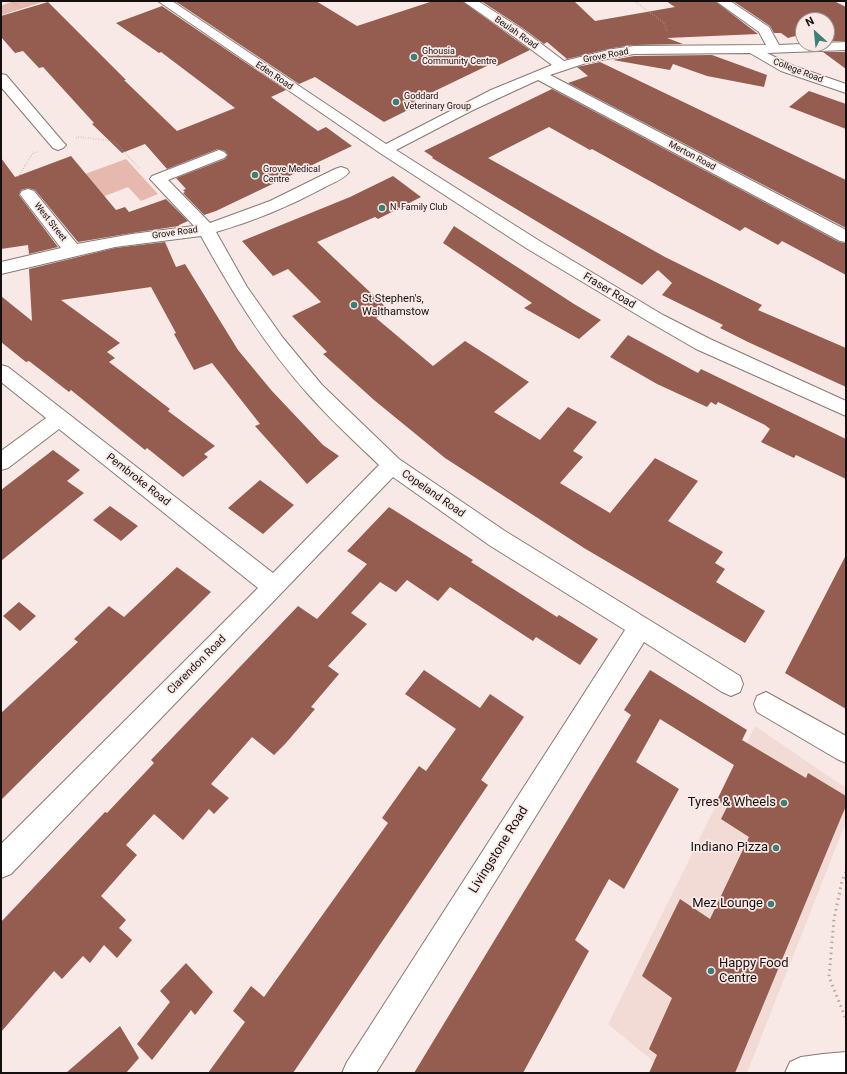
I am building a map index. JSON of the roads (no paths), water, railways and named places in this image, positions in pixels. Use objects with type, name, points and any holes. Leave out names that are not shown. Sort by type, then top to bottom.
[{"type":"street","name":"Eden Road","points":[[164,1],[385,150]]},
{"type":"street","name":"Beulah Road","points":[[470,1],[518,33],[562,66]]},
{"type":"street","points":[[722,1],[764,30],[775,49]]},
{"type":"street","name":"Grove Road","points":[[385,150],[539,75],[562,66],[615,52],[676,49],[775,49],[846,46]]},
{"type":"street","name":"College Road","points":[[753,49],[763,57],[782,66],[846,89]]},
{"type":"street","name":"Merton Road","points":[[539,75],[846,237]]},
{"type":"street","points":[[1,78],[58,145]]},
{"type":"street","name":"Fraser Road","points":[[385,150],[532,244],[656,319],[703,344],[846,409]]},
{"type":"street","name":"Copeland Road","points":[[219,155],[158,179],[206,229],[240,290],[276,343],[315,390],[392,465],[497,538],[731,684]]},
{"type":"street","name":"Grove Road","points":[[1,268],[72,250],[133,239],[206,229],[239,219],[270,207],[313,188],[341,172]]},
{"type":"street","name":"West Street","points":[[28,194],[72,250]]},
{"type":"street","name":"Pembroke Road","points":[[1,372],[274,587]]},
{"type":"street","points":[[1,462],[60,418]]},
{"type":"street","name":"Clarendon Road","points":[[1,864],[392,465]]},
{"type":"street","name":"Livingstone Road","points":[[358,1073],[640,627]]},
{"type":"street","points":[[766,704],[846,750]]},
{"type":"place","name":"Ghousia Community Centre","points":[[414,57]]},
{"type":"place","name":"Goddard Veterinary Group","points":[[396,102]]},
{"type":"place","name":"Grove Medical Centre","points":[[255,175]]},
{"type":"place","name":"N. Family Club","points":[[382,208]]},
{"type":"place","name":"St Stephen's, Walthamstow","points":[[354,305]]},
{"type":"place","name":"Tyres & Wheels","points":[[784,803]]},
{"type":"place","name":"Indiano Pizza","points":[[776,848]]},
{"type":"place","name":"Mez Lounge","points":[[771,904]]},
{"type":"place","name":"Happy Food Centre","points":[[711,971]]}]
